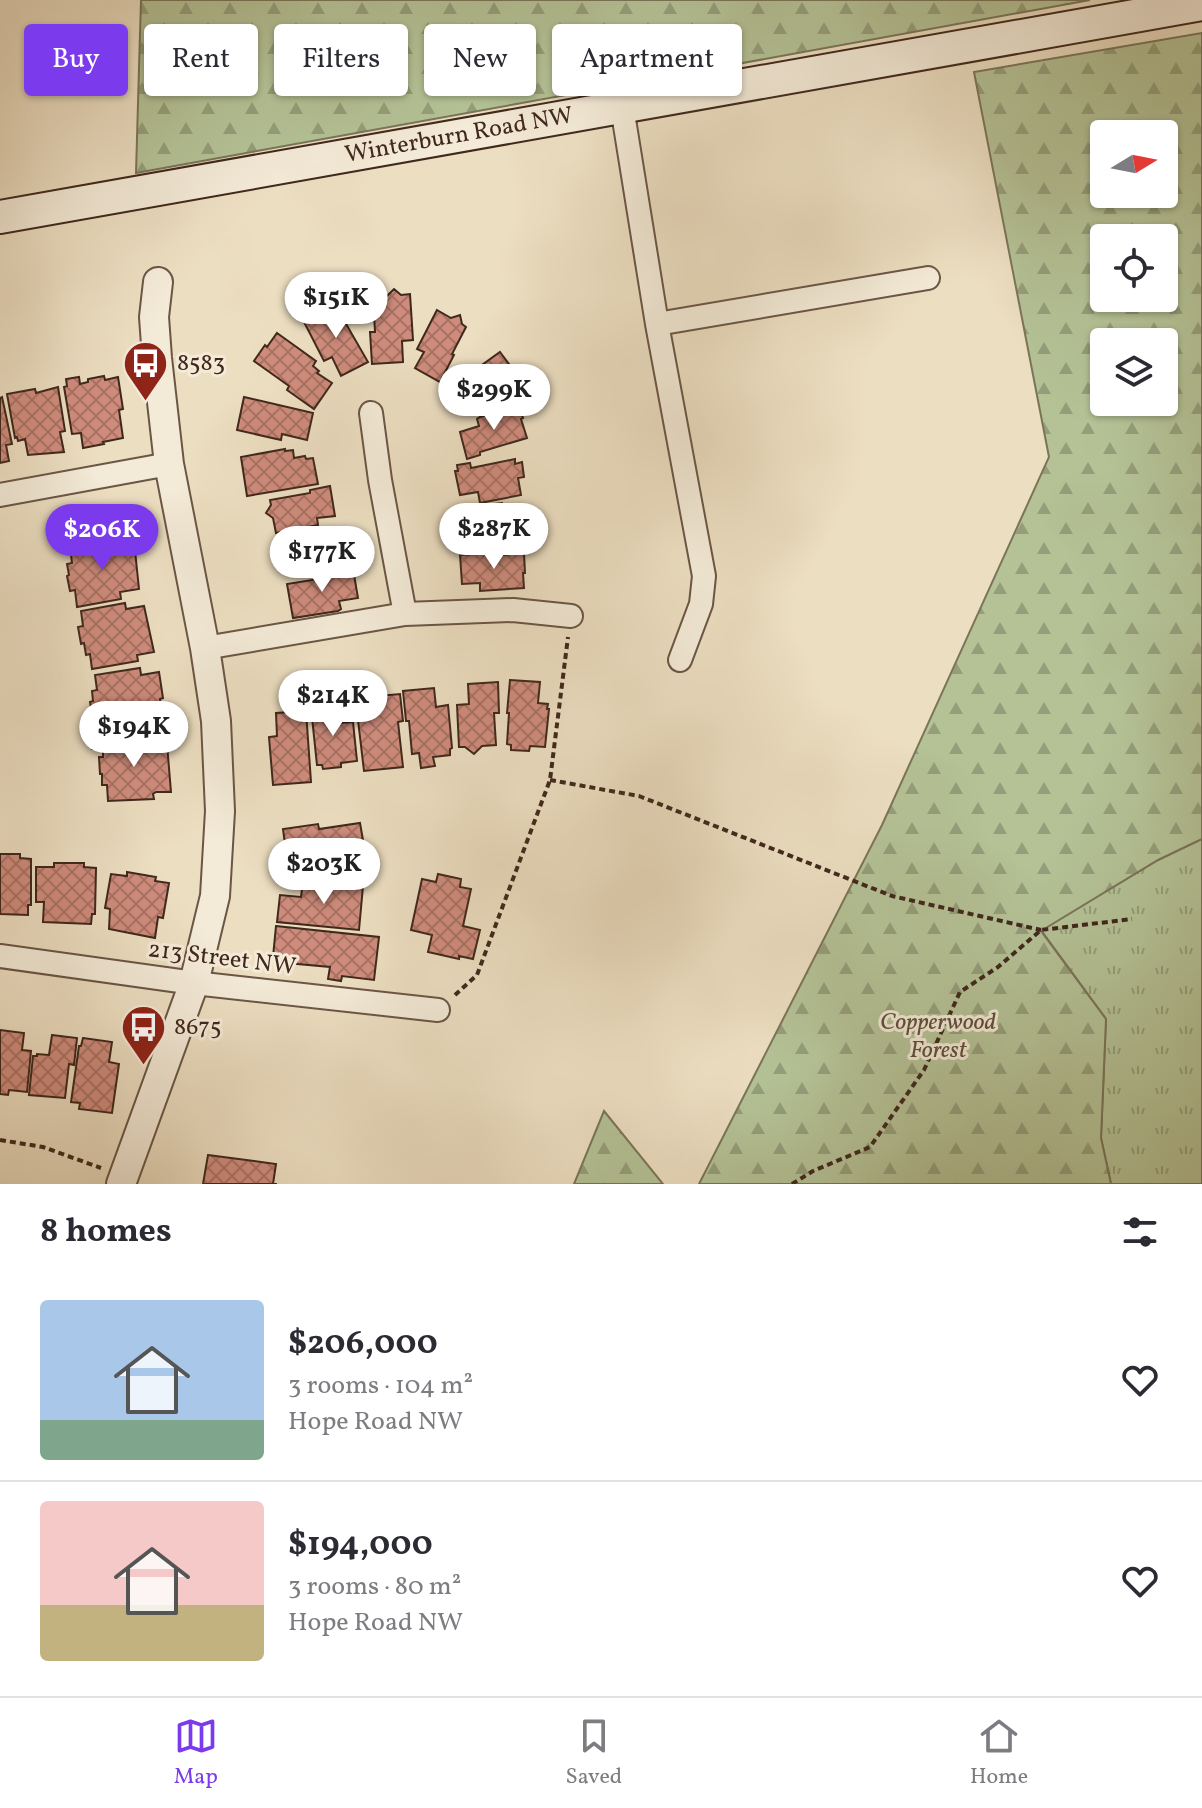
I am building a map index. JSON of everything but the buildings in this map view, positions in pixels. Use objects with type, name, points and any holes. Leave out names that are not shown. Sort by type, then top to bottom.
[{"type":"main road","name":"Winterburn Road NW","points":[[0,217],[1202,4]]},
{"type":"street","points":[[622,107],[657,324],[704,576],[701,604],[680,660]]},
{"type":"street","points":[[657,324],[928,278]]},
{"type":"street","points":[[122,1180],[194,983],[215,896],[220,811],[216,721],[169,464],[154,317],[158,282]]},
{"type":"street","points":[[371,413],[405,614]]},
{"type":"street","points":[[0,495],[169,464]]},
{"type":"street","points":[[205,648],[405,614],[513,610],[571,616]]},
{"type":"street","name":"213 Street NW","points":[[0,956],[194,983],[438,1010]]},
{"type":"path","points":[[438,1010],[477,975],[550,780],[571,616]]},
{"type":"path","points":[[550,780],[639,796],[892,896],[1041,930],[1132,919]]},
{"type":"path","points":[[792,1184],[813,1171],[870,1147],[924,1070],[960,992],[998,967],[1041,930]]},
{"type":"path","points":[[0,1140],[43,1147],[122,1180]]},
{"type":"green space","points":[[141,0],[1090,0],[742,63],[742,24],[552,24],[552,96],[561,96],[136,173]]},
{"type":"green space","name":"Copperwood Forest","points":[[1202,33],[1202,839],[1158,860],[1041,931],[1106,1019],[1101,1138],[1111,1184],[699,1184],[882,825],[1049,457],[974,72]]},
{"type":"green space","points":[[1202,839],[1202,1184],[1111,1184],[1101,1138],[1106,1019],[1041,930],[1158,860]]},
{"type":"green space","points":[[604,1111],[663,1184],[574,1184]]},
{"type":"place","name":"8583","points":[[146,403]]},
{"type":"place","name":"8675","points":[[143,1067]]}]
